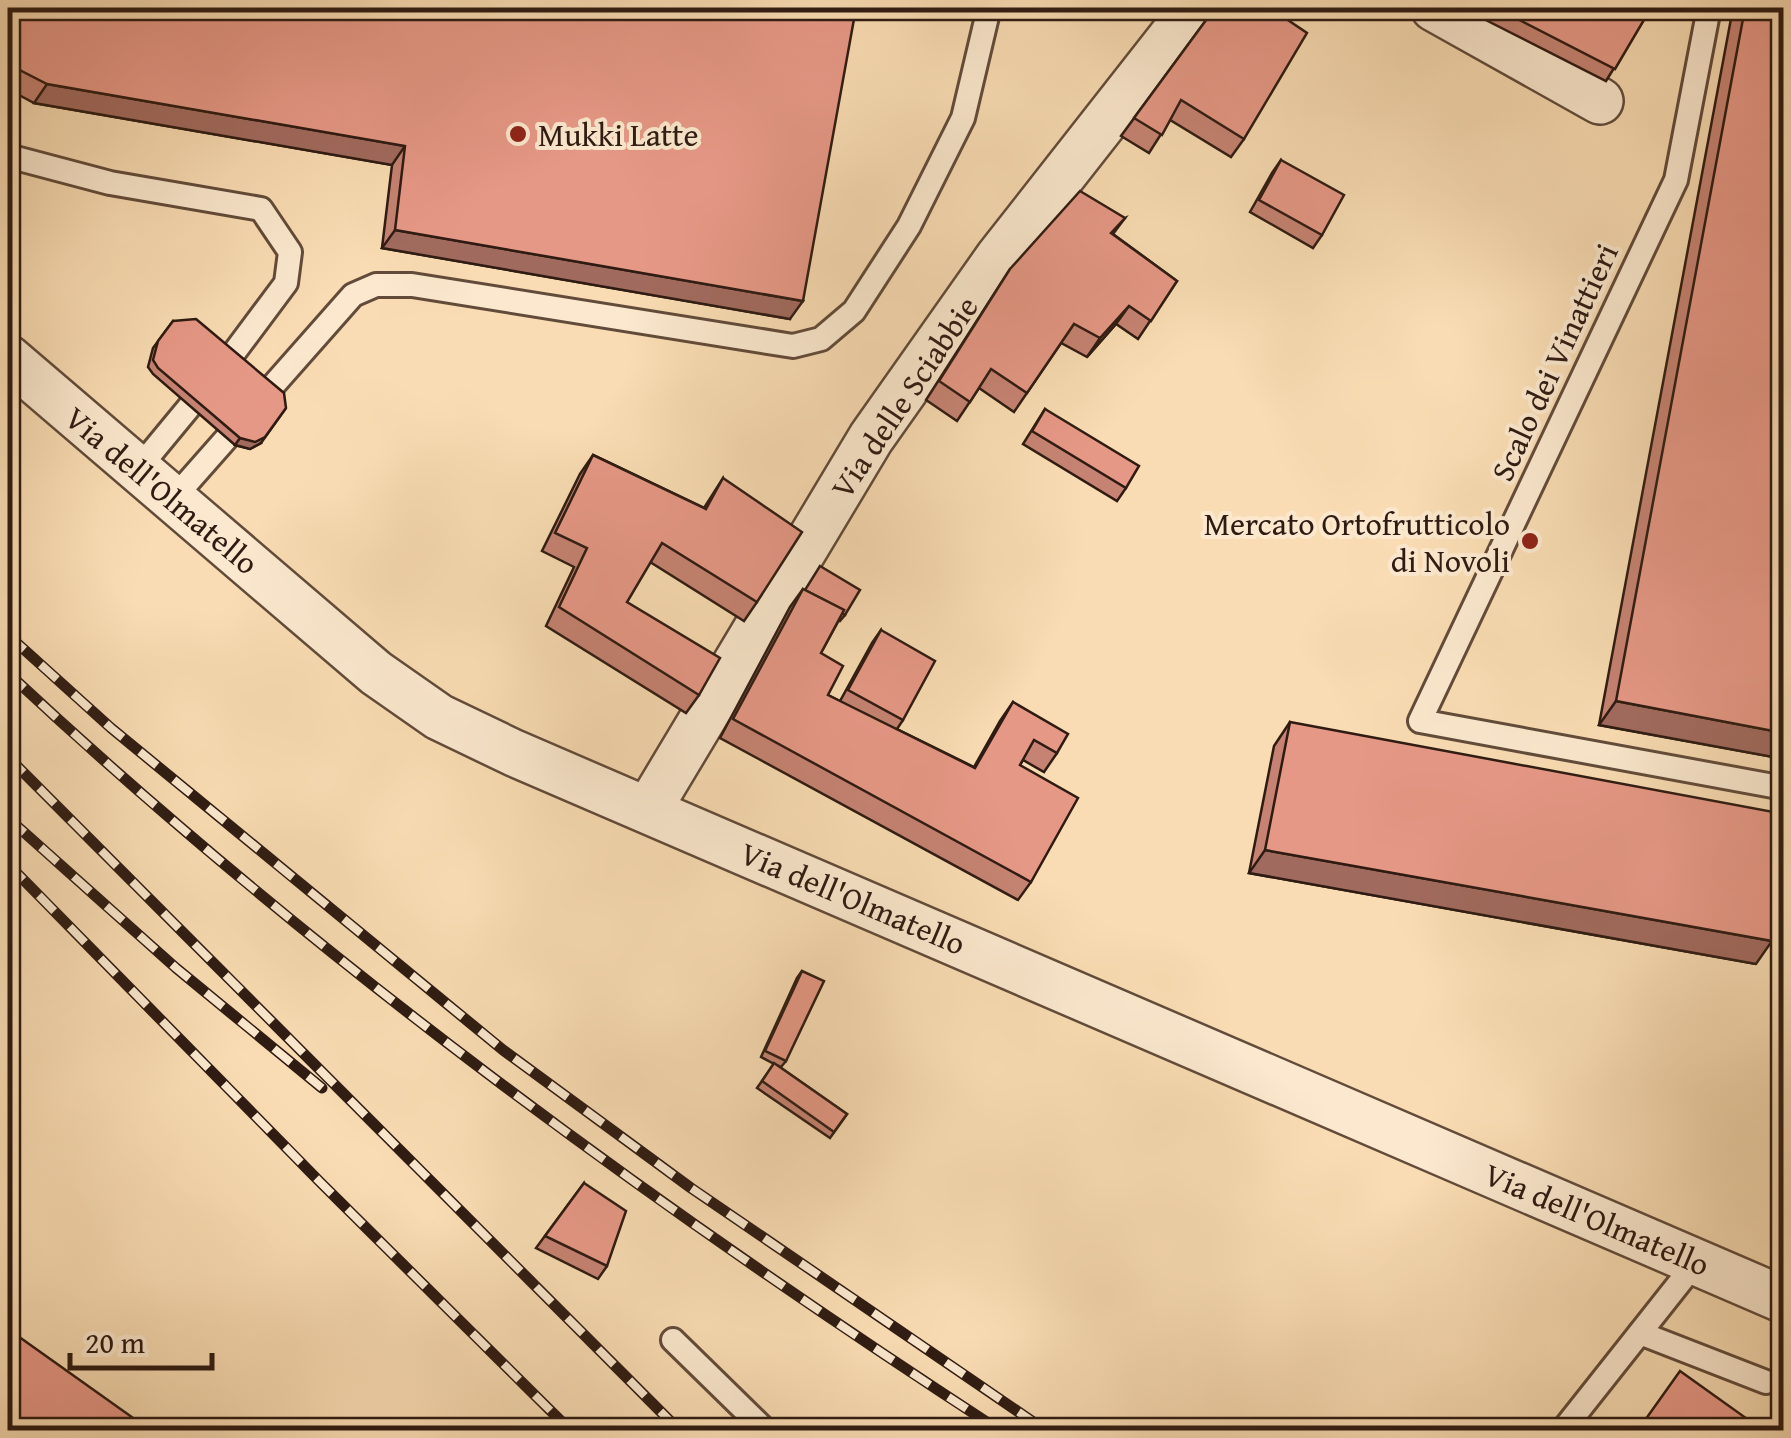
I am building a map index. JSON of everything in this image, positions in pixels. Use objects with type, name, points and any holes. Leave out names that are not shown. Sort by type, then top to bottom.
[{"type":"street","name":"Via delle Sciabbie","points":[[648,810],[871,438],[998,258],[1194,8]]},
{"type":"street","points":[[1434,8],[1600,101]]},
{"type":"street","name":"Via dell'Olmatello","points":[[8,358],[376,673],[438,717],[514,754],[1784,1300]]},
{"type":"lane","points":[[174,499],[353,295],[376,285],[412,284],[794,346],[821,339],[854,311],[909,226],[964,118],[989,8]]},
{"type":"lane","name":"Scalo dei Vinattieri","points":[[1709,8],[1676,180],[1420,722],[1784,788]]},
{"type":"lane","points":[[8,156],[110,183],[261,209],[290,252],[286,283],[138,470]]},
{"type":"lane","points":[[1563,1430],[1696,1262]]},
{"type":"lane","points":[[1640,1333],[1766,1382]]},
{"type":"lane","points":[[673,1340],[765,1430]]},
{"type":"building","name":"Mukki Latte","points":[[8,8],[856,8],[803,301],[395,230],[405,146],[47,84],[8,64]]},
{"type":"building","points":[[1215,8],[1270,8],[1307,33],[1244,139],[1181,100],[1162,135],[1134,118]]},
{"type":"building","points":[[1496,8],[1651,8],[1615,69]]},
{"type":"building","points":[[1745,8],[1784,8],[1784,733],[1616,701]]},
{"type":"building","points":[[1281,160],[1344,195],[1322,235],[1259,200]]},
{"type":"building","points":[[1080,191],[1125,218],[1111,233],[1177,281],[1151,321],[1129,306],[1100,338],[1074,324],[1027,393],[991,369],[970,402],[939,381],[1010,269]]},
{"type":"building","points":[[196,319],[284,393],[286,408],[265,437],[255,442],[240,438],[153,360],[158,341],[173,321]]},
{"type":"building","points":[[1045,409],[1139,466],[1126,488],[1032,431]]},
{"type":"building","points":[[593,455],[706,509],[723,478],[802,532],[757,602],[662,543],[627,602],[720,658],[699,695],[559,607],[587,548],[555,533]]},
{"type":"building","points":[[820,566],[860,590],[845,615],[844,610],[805,590]]},
{"type":"building","points":[[803,589],[844,610],[821,653],[843,666],[828,695],[975,768],[1013,702],[1068,734],[1057,753],[1034,740],[1020,765],[1078,798],[1031,882],[733,719]]},
{"type":"building","points":[[881,630],[935,661],[903,720],[848,690]]},
{"type":"building","points":[[1290,722],[1784,814],[1784,873],[1772,941],[1265,850]]},
{"type":"building","points":[[802,971],[824,981],[786,1061],[765,1051]]},
{"type":"building","points":[[774,1063],[847,1114],[834,1132],[762,1081]]},
{"type":"building","points":[[584,1183],[626,1211],[607,1266],[545,1236]]},
{"type":"building","points":[[8,1329],[150,1430],[8,1430]]},
{"type":"building","points":[[1680,1371],[1750,1421],[1744,1430],[1638,1430]]},
{"type":"railway","points":[[8,635],[111,728],[503,1050],[691,1188],[1045,1430]]},
{"type":"railway","points":[[8,673],[242,879],[487,1073],[740,1256],[999,1430]]},
{"type":"railway","points":[[8,757],[679,1430]]},
{"type":"railway","points":[[8,818],[176,968],[322,1088]]},
{"type":"railway","points":[[8,864],[570,1430]]},
{"type":"place","name":"Mukki Latte","points":[[518,134]]},
{"type":"place","name":"Mercato Ortofrutticolo di Novoli","points":[[1530,541]]}]
